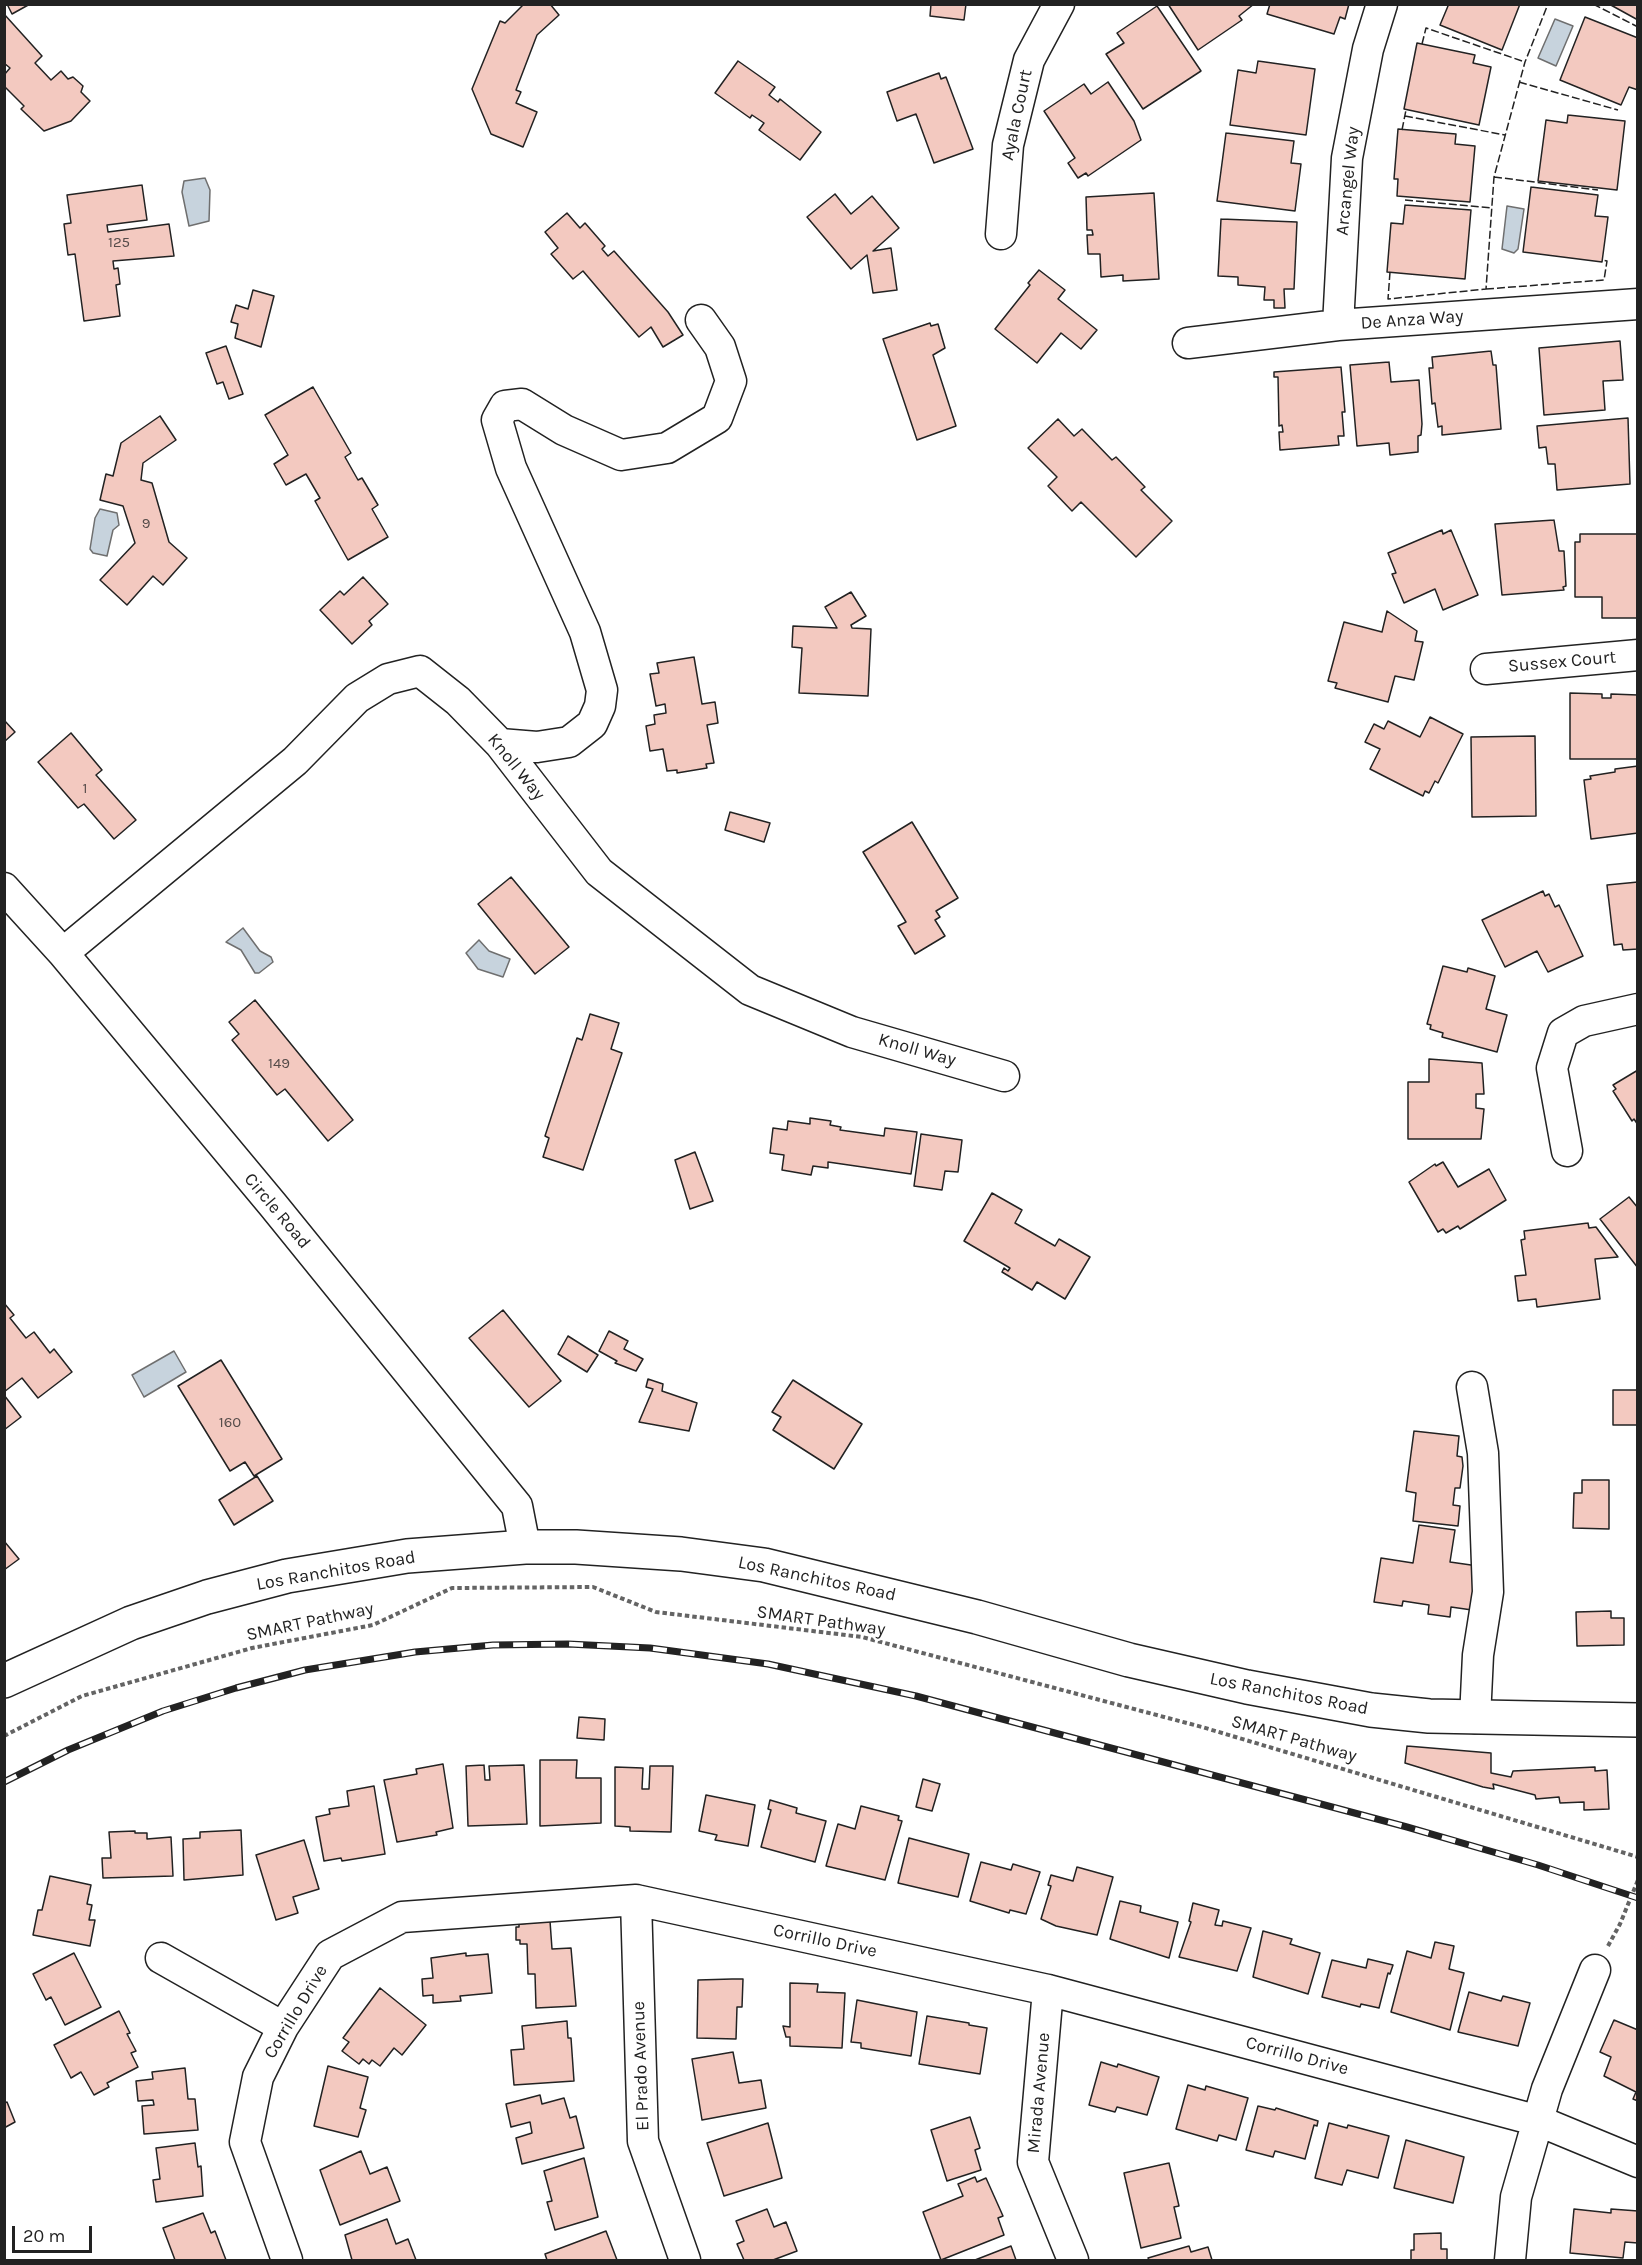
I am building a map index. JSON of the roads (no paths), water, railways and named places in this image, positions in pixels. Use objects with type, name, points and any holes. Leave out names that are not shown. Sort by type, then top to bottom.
[{"type":"main road","name":"Los Ranchitos Road","points":[[4,1680],[131,1623],[207,1597],[287,1576],[407,1556],[525,1547],[636,1549],[764,1565],[977,1617],[1129,1660],[1247,1687],[1371,1710],[1475,1718],[1638,1720]]},
{"type":"street","name":"Ayala Court","points":[[1001,234],[1008,145],[1029,60],[1059,4]]},
{"type":"street","name":"Arcangel Way","points":[[1338,325],[1347,158],[1368,49],[1382,4]]},
{"type":"street","name":"De Anza Way","points":[[1188,343],[1338,325],[1638,304]]},
{"type":"street","points":[[500,744],[537,747],[569,742],[592,724],[600,706],[602,690],[585,632],[511,468],[497,420],[505,406],[522,404],[564,430],[621,455],[667,448],[717,418],[731,381],[720,347],[701,320]]},
{"type":"street","name":"Sussex Court","points":[[1486,669],[1638,655]]},
{"type":"street","name":"Knoll Way","points":[[63,954],[295,761],[357,698],[388,679],[420,671],[458,701],[500,744],[599,872],[750,990],[852,1032],[1004,1076]]},
{"type":"street","name":"Circle Road","points":[[4,888],[63,954],[287,1223],[517,1506],[525,1547]]},
{"type":"street","points":[[1567,1151],[1552,1068],[1563,1033],[1584,1021],[1638,1009]]},
{"type":"street","points":[[1472,1387],[1483,1454],[1488,1592],[1478,1655],[1475,1718]]},
{"type":"street","name":"Corrillo Drive","points":[[287,2260],[246,2142],[258,2077],[283,2027],[330,1955],[402,1917],[636,1900],[1048,1990],[1539,2121],[1638,2162]]},
{"type":"street","name":"El Prado Avenue","points":[[636,1900],[643,2141],[685,2260]]},
{"type":"street","points":[[161,1958],[283,2027]]},
{"type":"street","points":[[1509,2260],[1516,2197],[1547,2089],[1595,1970]]},
{"type":"street","name":"Mirada Avenue","points":[[1048,1990],[1034,2162],[1072,2260]]},
{"type":"railway","points":[[4,1782],[68,1750],[163,1711],[236,1688],[305,1670],[415,1652],[493,1645],[568,1644],[650,1648],[768,1664],[916,1696],[1407,1827],[1538,1865],[1638,1898]]}]
